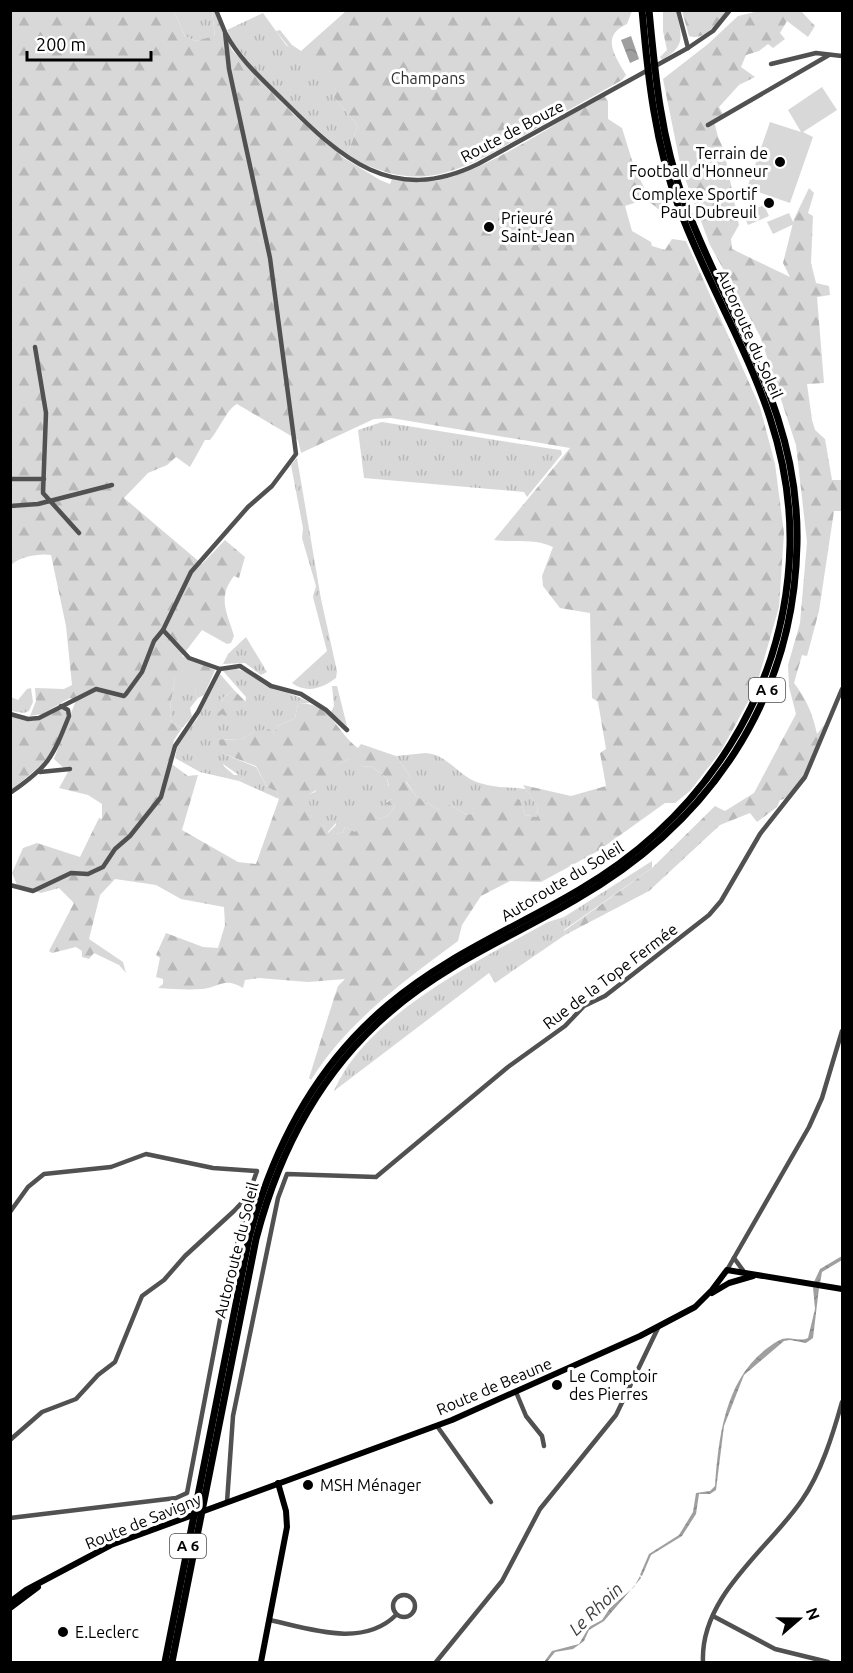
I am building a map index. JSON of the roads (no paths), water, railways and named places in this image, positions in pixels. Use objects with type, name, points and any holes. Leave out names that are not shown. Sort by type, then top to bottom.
[{"type":"highway","name":"Autoroute du Soleil","points":[[642,10],[651,63]]},
{"type":"highway","name":"Autoroute du Soleil","points":[[165,1662],[249,1238],[270,1169],[300,1108],[342,1050],[402,993],[456,957],[595,881],[628,858],[665,827],[698,792],[727,753],[754,704],[771,657],[784,609],[789,561],[789,504],[782,457],[758,380],[696,248],[674,193],[658,136],[649,10]]},
{"type":"highway","name":"Autoroute du Soleil","points":[[172,1662],[256,1239],[279,1165],[310,1106],[347,1054],[406,999],[460,963],[599,886],[668,835],[703,797],[737,750],[760,706],[781,650],[792,601],[797,544],[795,496],[787,447],[765,377],[705,252],[680,191],[652,74]]},
{"type":"main road","points":[[726,1271],[843,1289]]},
{"type":"main road","points":[[726,1271],[730,1279],[736,1281]]},
{"type":"main road","name":"Route de Beaune","points":[[252,1492],[437,1426],[658,1328],[695,1307],[726,1271]]},
{"type":"main road","points":[[708,1294],[753,1276]]},
{"type":"main road","points":[[261,1662],[288,1522],[278,1483]]},
{"type":"main road","name":"Route de Savigny","points":[[10,1602],[20,1594],[111,1545],[252,1492]]},
{"type":"main road","name":"Route de Savigny","points":[[10,1608],[20,1594]]},
{"type":"street","points":[[10,714],[34,719],[96,688],[124,696],[138,678],[154,641],[163,630],[191,572],[294,458],[296,445],[270,258],[229,69],[225,32],[216,10]]},
{"type":"street","points":[[678,10],[688,48]]},
{"type":"street","name":"Route de Bouze","points":[[225,32],[234,49],[249,66],[314,131],[343,156],[372,171],[414,179],[446,176],[478,164],[688,48],[713,31],[730,10]]},
{"type":"street","points":[[771,64],[808,55],[843,56]]},
{"type":"street","points":[[708,125],[829,55]]},
{"type":"street","points":[[35,347],[46,413],[43,493],[79,533]]},
{"type":"street","points":[[10,479],[44,479]]},
{"type":"street","points":[[10,506],[50,502],[112,485]]},
{"type":"street","points":[[163,630],[170,635],[182,653],[220,669],[240,666],[271,686],[301,694],[326,710],[347,730]]},
{"type":"street","points":[[10,885],[33,891],[71,873],[88,874],[104,867],[112,852],[139,826],[161,797],[175,746],[198,712],[220,669]]},
{"type":"street","name":"Rue de la Tope Fermée","points":[[227,1502],[227,1478],[237,1395],[275,1209],[286,1175],[292,1172],[332,1177],[376,1177],[508,1067],[565,1026],[584,1006],[605,996],[709,915],[721,901],[760,834],[805,777],[843,689]]},
{"type":"street","points":[[10,793],[40,772],[53,753],[69,716],[73,699]]},
{"type":"street","points":[[61,706],[68,710],[69,716]]},
{"type":"street","points":[[40,772],[70,769]]},
{"type":"street","points":[[726,1271],[809,1127],[822,1098],[843,1031]]},
{"type":"street","points":[[10,1212],[28,1187],[44,1174],[111,1167],[146,1154],[213,1168],[257,1171],[248,1196],[226,1290],[187,1493],[181,1497],[165,1500],[10,1518]]},
{"type":"street","points":[[10,1440],[42,1412],[76,1399],[98,1375],[115,1362],[142,1296],[164,1280],[248,1196]]},
{"type":"street","points":[[734,1258],[745,1273]]},
{"type":"street","points":[[436,1662],[502,1581],[540,1509],[616,1415],[658,1328]]},
{"type":"street","points":[[516,1392],[526,1416],[542,1436],[544,1446]]},
{"type":"street","points":[[703,1662],[705,1639],[714,1616],[737,1578],[804,1498],[843,1402]]},
{"type":"street","points":[[437,1426],[491,1502]]},
{"type":"street","points":[[400,1594],[411,1596],[415,1603],[414,1611],[404,1617],[396,1615],[392,1608],[394,1600],[400,1594]]},
{"type":"street","points":[[270,1620],[354,1635],[382,1626],[396,1615]]},
{"type":"street","points":[[714,1616],[775,1648],[828,1662]]},
{"type":"water","points":[[631,36],[639,59],[630,63],[621,40]]},
{"type":"water","points":[[842,1256],[842,1260],[822,1272],[820,1283],[814,1282],[820,1269]]},
{"type":"water","points":[[813,1287],[819,1288],[813,1338],[806,1343],[784,1341],[744,1375],[724,1426],[716,1490],[710,1494],[699,1494],[696,1514],[682,1536],[651,1555],[642,1576],[640,1575],[649,1554],[679,1535],[693,1512],[696,1493],[710,1491],[715,1486],[719,1445],[728,1404],[747,1369],[778,1341],[786,1338],[801,1340],[808,1338],[815,1309]]},
{"type":"water","points":[[631,1590],[604,1621],[589,1630],[584,1641],[573,1649],[555,1652],[547,1662],[544,1662],[552,1651],[579,1644],[589,1627],[602,1620],[610,1608]]},
{"type":"place","name":"Terrain de Football d'Honneur","points":[[780,162]]},
{"type":"place","name":"Complexe Sportif Paul Dubreuil","points":[[769,203]]},
{"type":"place","name":"Prieuré Saint-Jean","points":[[489,227]]},
{"type":"place","name":"Le Comptoir des Pierres","points":[[557,1385]]},
{"type":"place","name":"MSH Ménager","points":[[308,1485]]},
{"type":"place","name":"E.Leclerc","points":[[63,1632]]},
{"type":"park label","name":"Champans","points":[[428,78]]},
{"type":"water label","name":"Le Rhoin","points":[[596,1609]]}]
